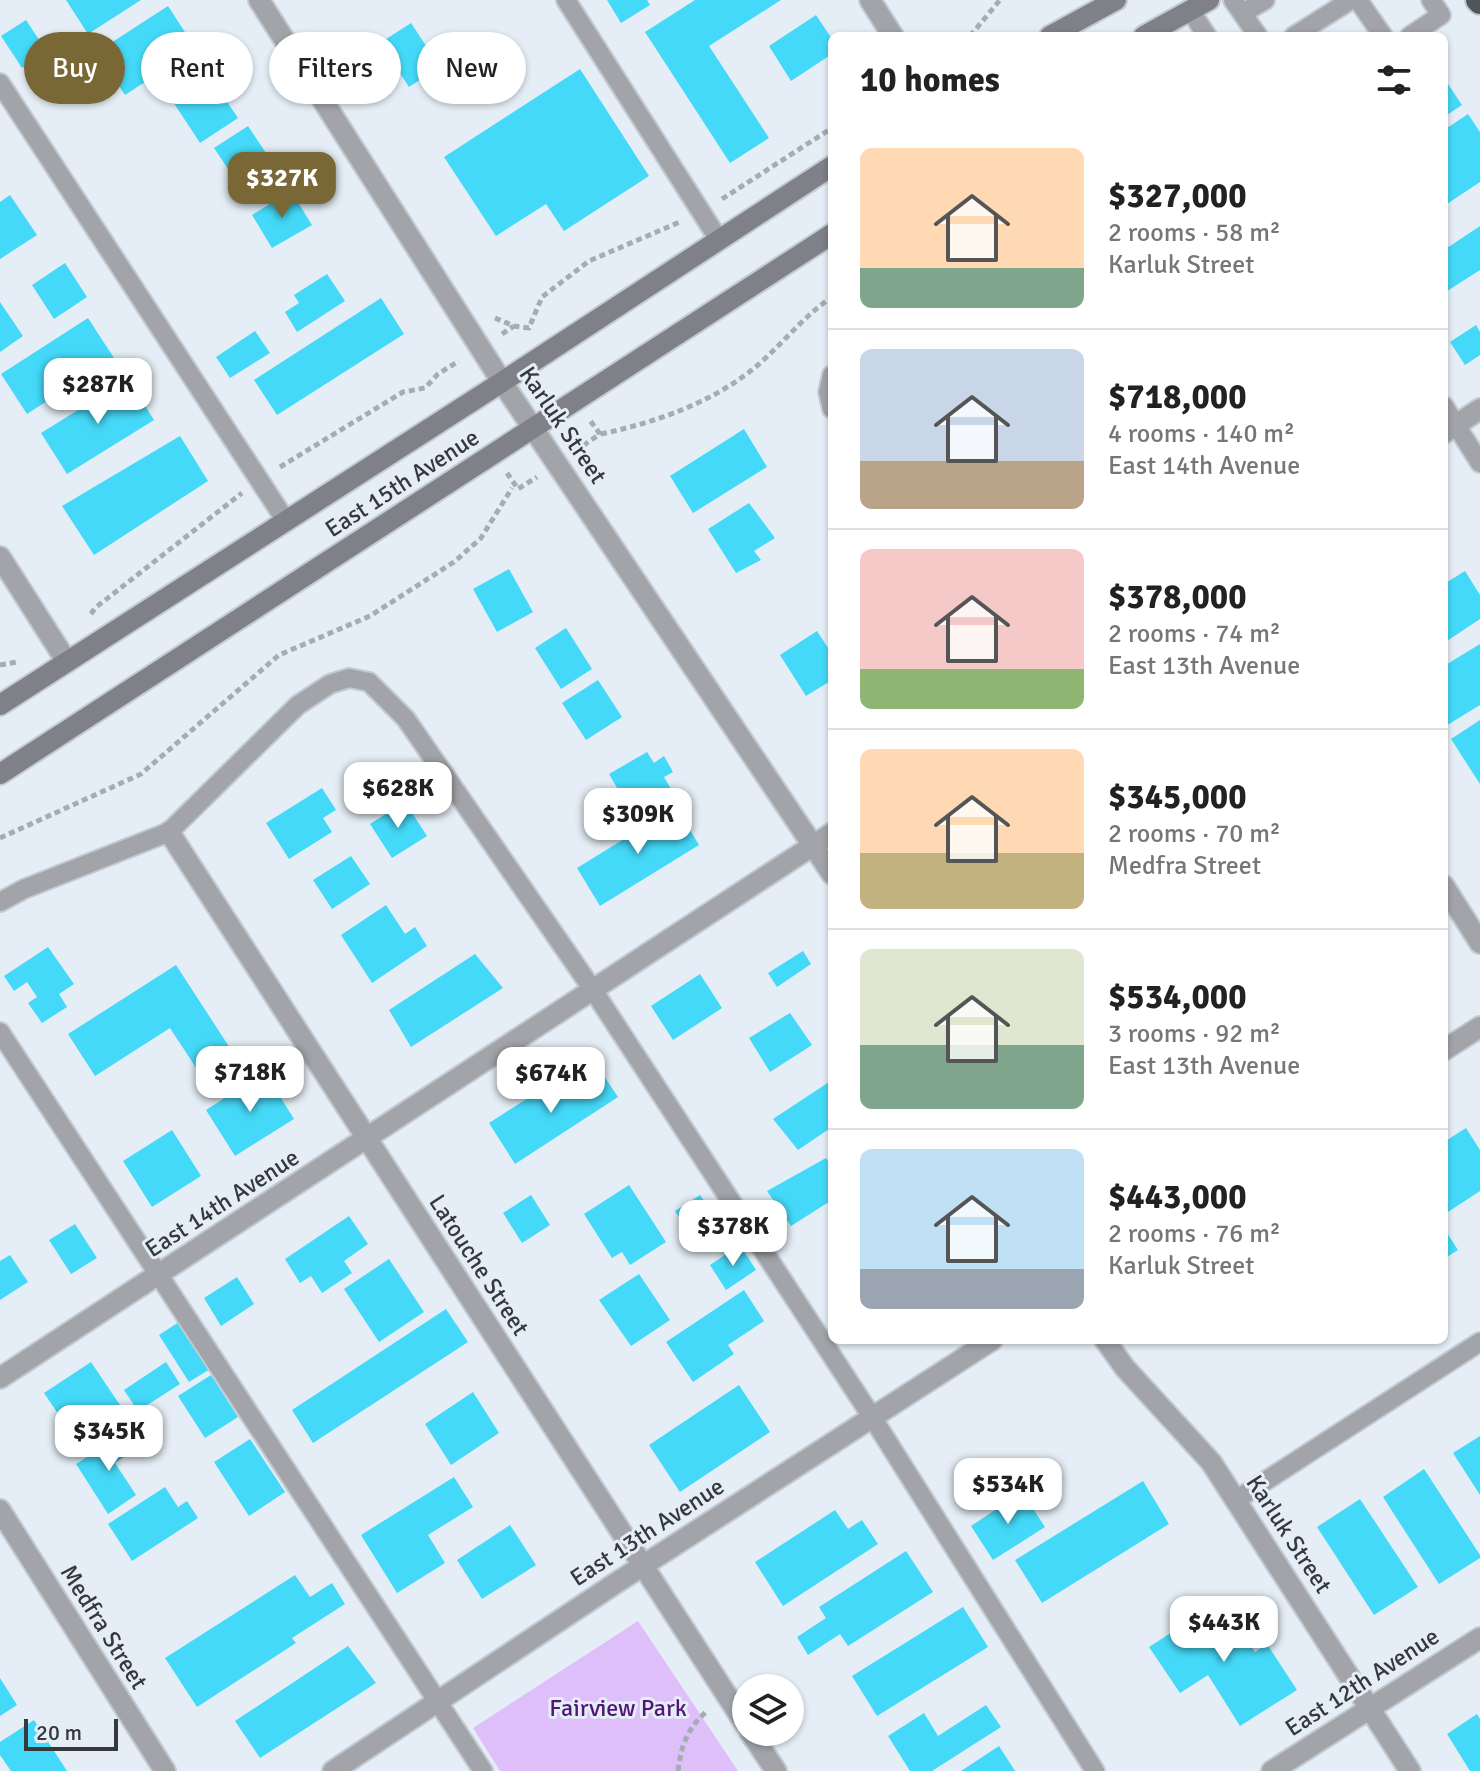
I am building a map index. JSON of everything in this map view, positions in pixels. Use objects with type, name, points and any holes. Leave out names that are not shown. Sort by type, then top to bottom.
[{"type":"main road","points":[[1057,32],[1116,0]]},
{"type":"main road","points":[[1151,32],[1209,0]]},
{"type":"main road","name":"East 15th Avenue","points":[[0,705],[828,169]]},
{"type":"main road","name":"East 15th Avenue","points":[[0,774],[828,237]]},
{"type":"street","name":"Karluk Street","points":[[259,0],[502,382],[828,868]]},
{"type":"street","points":[[870,0],[890,32]]},
{"type":"street","points":[[1450,429],[1480,409]]},
{"type":"street","points":[[0,557],[67,662]]},
{"type":"street","name":"Latouche Street","points":[[169,832],[732,1704]]},
{"type":"street","name":"East 14th Avenue","points":[[0,1378],[828,836]]},
{"type":"street","points":[[1448,892],[1480,943]]},
{"type":"street","points":[[1448,1047],[1480,1027]]},
{"type":"street","name":"East 13th Avenue","points":[[333,1771],[642,1566],[986,1344]]},
{"type":"street","name":"Karluk Street","points":[[1108,1344],[1125,1368],[1211,1462],[1410,1771]]},
{"type":"street","name":"Medfra Street","points":[[0,1510],[165,1771]]},
{"type":"street","name":"East 12th Avenue","points":[[1272,1771],[1480,1638]]},
{"type":"street","points":[[759,1746],[776,1771]]},
{"type":"lane","points":[[566,0],[719,240]]},
{"type":"lane","points":[[1255,32],[1238,7],[1265,0]]},
{"type":"lane","points":[[1300,32],[1351,0]]},
{"type":"lane","points":[[1358,0],[1380,32]]},
{"type":"lane","points":[[1416,32],[1441,15],[1431,0]]},
{"type":"lane","points":[[1190,10],[1204,32]]},
{"type":"lane","points":[[0,83],[286,521]]},
{"type":"lane","points":[[1450,429],[1480,463]]},
{"type":"lane","points":[[0,902],[24,889],[169,832],[298,705],[330,684],[349,678],[369,682],[406,719],[593,990],[872,1417],[1095,1771]]},
{"type":"lane","points":[[0,1032],[483,1771]]},
{"type":"lane","points":[[1236,1500],[1480,1342]]},
{"type":"path","points":[[973,32],[1000,0]]},
{"type":"path","points":[[495,318],[529,328],[542,297],[589,261],[701,212],[828,131]]},
{"type":"path","points":[[600,434],[643,425],[721,392],[759,364],[804,318],[828,300]]},
{"type":"path","points":[[0,838],[141,774],[279,655],[370,616],[454,562],[481,538],[512,488]]},
{"type":"path","points":[[0,665],[21,661]]},
{"type":"path","points":[[678,1771],[680,1751],[692,1725],[706,1712]]},
{"type":"green space","name":"Fairview Park","points":[[638,1621],[738,1771],[500,1771],[473,1728]]},
{"type":"building","points":[[66,0],[141,0],[91,32],[87,32]]},
{"type":"building","points":[[607,0],[647,0],[650,5],[621,23]]},
{"type":"building","points":[[695,0],[781,0],[709,46],[769,138],[730,163],[645,32]]},
{"type":"building","points":[[168,6],[185,32],[141,32],[141,85],[125,95],[125,34]]},
{"type":"building","points":[[816,15],[828,33],[828,57],[791,81],[769,46]]},
{"type":"building","points":[[26,20],[34,32],[24,32],[24,67],[22,68],[1,36]]},
{"type":"building","points":[[411,23],[417,32],[417,82],[409,87],[401,75],[401,32],[397,32]]},
{"type":"building","points":[[580,69],[649,176],[564,231],[546,204],[496,236],[444,157]]},
{"type":"building","points":[[1448,84],[1462,105],[1448,114]]},
{"type":"building","points":[[174,104],[229,104],[238,118],[200,143]]},
{"type":"building","points":[[1468,114],[1480,132],[1480,182],[1448,203],[1448,127]]},
{"type":"building","points":[[248,126],[270,159],[236,181],[214,148]]},
{"type":"building","points":[[291,191],[312,225],[272,248],[252,215]]},
{"type":"building","points":[[10,195],[37,235],[0,259],[0,202]]},
{"type":"building","points":[[1480,226],[1480,270],[1448,290],[1448,247]]},
{"type":"building","points":[[65,263],[87,297],[54,319],[32,285]]},
{"type":"building","points":[[327,274],[345,301],[297,332],[285,312],[299,303],[294,295]]},
{"type":"building","points":[[381,298],[404,334],[277,415],[254,380]]},
{"type":"building","points":[[0,302],[23,336],[0,352]]},
{"type":"building","points":[[88,318],[114,358],[27,414],[1,374]]},
{"type":"building","points":[[1476,325],[1480,332],[1480,355],[1465,365],[1450,342]]},
{"type":"building","points":[[255,331],[270,353],[230,378],[216,357]]},
{"type":"building","points":[[128,379],[154,420],[67,474],[41,433]]},
{"type":"building","points":[[744,429],[767,467],[693,513],[670,476]]},
{"type":"building","points":[[180,436],[208,481],[94,555],[62,506]]},
{"type":"building","points":[[749,503],[775,538],[754,551],[761,560],[736,573],[708,529]]},
{"type":"building","points":[[509,569],[533,612],[497,632],[473,589]]},
{"type":"building","points":[[1465,571],[1480,595],[1480,619],[1448,640],[1448,582]]},
{"type":"building","points":[[566,628],[592,669],[561,689],[535,648]]},
{"type":"building","points":[[817,631],[828,648],[828,682],[806,696],[780,655]]},
{"type":"building","points":[[1480,644],[1480,705],[1448,725],[1448,664]]},
{"type":"building","points":[[598,680],[622,717],[586,740],[562,703]]},
{"type":"building","points":[[1480,720],[1480,784],[1451,739]]},
{"type":"building","points":[[647,752],[654,763],[664,756],[673,772],[664,777],[671,789],[631,812],[609,774]]},
{"type":"building","points":[[382,780],[393,797],[366,814],[355,798]]},
{"type":"building","points":[[322,788],[336,810],[323,818],[332,832],[289,859],[266,823]]},
{"type":"building","points":[[405,802],[427,836],[392,858],[370,824]]},
{"type":"building","points":[[676,807],[699,845],[600,906],[577,868]]},
{"type":"building","points":[[351,856],[370,884],[332,909],[313,880]]},
{"type":"building","points":[[386,905],[405,934],[415,927],[427,946],[372,983],[341,935]]},
{"type":"building","points":[[48,947],[74,984],[59,994],[67,1007],[42,1023],[28,1003],[37,997],[27,982],[14,991],[4,976]]},
{"type":"building","points":[[803,951],[811,964],[777,987],[768,973]]},
{"type":"building","points":[[475,954],[503,988],[411,1047],[389,1010]]},
{"type":"building","points":[[176,965],[241,1065],[208,1086],[170,1028],[95,1076],[68,1034]]},
{"type":"building","points":[[700,974],[722,1008],[673,1040],[651,1006]]},
{"type":"building","points":[[790,1013],[812,1045],[770,1072],[749,1038]]},
{"type":"building","points":[[598,1067],[618,1097],[515,1164],[489,1123],[539,1091],[546,1101]]},
{"type":"building","points":[[265,1072],[294,1119],[235,1156],[206,1110]]},
{"type":"building","points":[[828,1083],[828,1130],[798,1150],[773,1119]]},
{"type":"building","points":[[1466,1128],[1480,1150],[1480,1191],[1448,1212],[1448,1139]]},
{"type":"building","points":[[172,1130],[201,1176],[152,1207],[123,1161]]},
{"type":"building","points":[[826,1158],[828,1161],[828,1203],[791,1226],[767,1191]]},
{"type":"building","points":[[629,1185],[666,1242],[630,1265],[622,1252],[612,1258],[584,1214]]},
{"type":"building","points":[[531,1195],[550,1225],[522,1243],[503,1213]]},
{"type":"building","points":[[700,1195],[723,1228],[699,1245],[675,1211]]},
{"type":"building","points":[[349,1216],[368,1244],[344,1261],[352,1273],[322,1293],[311,1276],[300,1283],[285,1259]]},
{"type":"building","points":[[75,1224],[97,1258],[71,1274],[49,1240]]},
{"type":"building","points":[[1448,1234],[1458,1250],[1448,1256]]},
{"type":"building","points":[[740,1245],[756,1270],[726,1290],[710,1265]]},
{"type":"building","points":[[10,1255],[28,1282],[0,1300],[0,1261]]},
{"type":"building","points":[[389,1259],[424,1312],[379,1342],[344,1289]]},
{"type":"building","points":[[639,1274],[670,1320],[631,1346],[599,1300]]},
{"type":"building","points":[[237,1277],[254,1304],[221,1326],[204,1298]]},
{"type":"building","points":[[744,1290],[764,1321],[728,1345],[734,1354],[693,1382],[666,1342]]},
{"type":"building","points":[[446,1309],[468,1342],[313,1443],[292,1410]]},
{"type":"building","points":[[179,1322],[210,1369],[189,1382],[159,1335]]},
{"type":"building","points":[[91,1362],[122,1408],[76,1440],[44,1393]]},
{"type":"building","points":[[166,1362],[180,1384],[138,1411],[124,1390]]},
{"type":"building","points":[[211,1375],[238,1417],[205,1438],[178,1396]]},
{"type":"building","points":[[739,1385],[770,1432],[680,1492],[649,1445]]},
{"type":"building","points":[[473,1392],[499,1433],[451,1465],[425,1424]]},
{"type":"building","points":[[128,1431],[139,1447],[115,1463],[136,1495],[108,1514],[76,1464]]},
{"type":"building","points":[[1480,1436],[1480,1495],[1453,1453]]},
{"type":"building","points":[[250,1439],[285,1492],[249,1516],[214,1462]]},
{"type":"building","points":[[1424,1469],[1480,1555],[1480,1558],[1439,1584],[1383,1497]]},
{"type":"building","points":[[454,1477],[473,1507],[428,1535],[445,1563],[397,1593],[361,1535]]},
{"type":"building","points":[[1143,1481],[1169,1524],[1042,1603],[1015,1560]]},
{"type":"building","points":[[165,1487],[178,1507],[187,1501],[198,1518],[132,1561],[108,1524]]},
{"type":"building","points":[[1022,1492],[1045,1527],[993,1560],[971,1526]]},
{"type":"building","points":[[1360,1499],[1418,1587],[1374,1615],[1317,1527]]},
{"type":"building","points":[[835,1510],[848,1529],[862,1520],[878,1544],[783,1606],[755,1562]]},
{"type":"building","points":[[510,1525],[536,1565],[482,1599],[457,1560]]},
{"type":"building","points":[[906,1551],[933,1592],[848,1646],[840,1634],[808,1655],[797,1637],[826,1618],[819,1607]]},
{"type":"building","points":[[295,1575],[310,1597],[332,1583],[345,1604],[292,1638],[296,1643],[197,1707],[165,1658]]},
{"type":"building","points":[[1220,1601],[1255,1652],[1267,1644],[1297,1690],[1240,1726],[1208,1675],[1180,1693],[1149,1647]]},
{"type":"building","points":[[963,1607],[988,1647],[877,1716],[852,1676]]},
{"type":"building","points":[[348,1646],[376,1683],[260,1758],[235,1721]]},
{"type":"building","points":[[0,1678],[17,1705],[0,1716]]},
{"type":"building","points":[[986,1705],[1001,1727],[932,1771],[910,1771],[888,1736],[924,1713],[938,1736]]},
{"type":"building","points":[[1477,1714],[1480,1719],[1480,1771],[1470,1771],[1447,1734]]},
{"type":"building","points":[[34,1720],[67,1771],[11,1771],[0,1755],[0,1742]]},
{"type":"building","points":[[999,1746],[1015,1771],[961,1771]]}]
